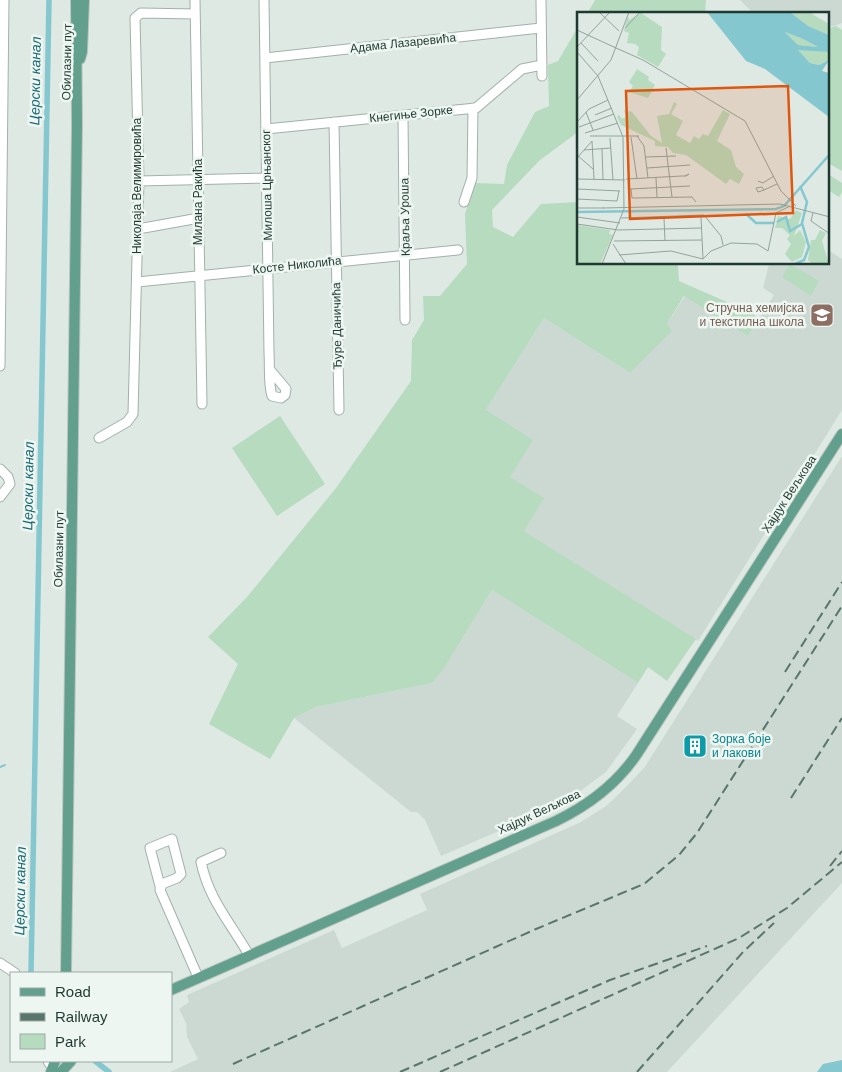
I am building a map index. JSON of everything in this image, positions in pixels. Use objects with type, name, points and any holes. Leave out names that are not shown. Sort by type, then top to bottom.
[{"type":"main road","name":"Обилазни пут","points":[[66,972],[77,124],[76,0]]},
{"type":"main road","name":"Обилазни пут","points":[[77,124],[80,59],[82,52],[82,0]]},
{"type":"main road","name":"Хајдук Вељкова","points":[[172,990],[249,954],[562,818],[588,803],[608,788],[637,754],[842,434]]},
{"type":"street","points":[[0,366],[4,0]]},
{"type":"street","name":"Милана Ракића","points":[[195,0],[199,218],[198,276],[202,404]]},
{"type":"street","name":"Милоша Црњанског","points":[[264,0],[270,370]]},
{"type":"street","points":[[541,0],[542,76]]},
{"type":"street","name":"Николаја Велимировића","points":[[100,438],[132,416],[139,181],[136,16],[141,13],[195,14]]},
{"type":"street","name":"Адама Лазаревића","points":[[265,58],[542,28]]},
{"type":"street","name":"Кнегиње Зорке","points":[[266,129],[473,108],[481,105],[522,68],[542,65]]},
{"type":"street","points":[[464,202],[472,178],[473,108]]},
{"type":"street","name":"Краља Уроша","points":[[403,115],[405,320]]},
{"type":"street","name":"Ђуре Даничића","points":[[334,122],[339,410]]},
{"type":"street","points":[[139,181],[267,178]]},
{"type":"street","points":[[138,229],[199,218]]},
{"type":"street","name":"Косте Николића","points":[[137,282],[458,250]]},
{"type":"street","points":[[0,469],[8,477],[10,484],[0,497]]},
{"type":"street","points":[[160,886],[181,874],[172,839],[150,848],[161,893],[198,977]]},
{"type":"street","points":[[221,853],[201,862],[205,881],[211,897],[249,954]]},
{"type":"street","points":[[0,962],[14,972]]},
{"type":"shaded area","points":[[740,0],[842,0],[842,23],[830,27],[830,12],[752,12]]},
{"type":"shaded area","points":[[830,251],[842,259],[842,410],[698,641],[524,531],[510,477],[486,410],[544,318],[630,373],[667,324],[685,296],[748,336],[774,295],[763,288],[769,265],[830,265]]},
{"type":"shaded area","points":[[842,456],[842,883],[667,1072],[170,1072],[198,1059],[187,1037],[186,1023],[179,1009],[189,1002],[187,995],[334,930],[342,948],[427,910],[420,894],[581,822],[606,806],[644,768]]},
{"type":"shaded area","points":[[492,590],[638,683],[617,716],[637,729],[606,772],[564,803],[441,856],[425,820],[417,812],[411,812],[294,718],[316,707],[432,683],[443,670]]},
{"type":"green space","points":[[595,0],[706,0],[705,12],[588,12]]},
{"type":"green space","points":[[836,26],[842,30],[842,171],[830,164],[830,28]]},
{"type":"green space","points":[[577,29],[577,133],[540,160],[492,210],[493,227],[513,237],[541,204],[577,202],[577,265],[678,265],[679,281],[752,313],[759,319],[748,336],[684,296],[667,324],[672,331],[630,373],[544,318],[486,410],[533,440],[510,477],[544,498],[524,531],[696,639],[667,681],[648,667],[638,683],[492,590],[443,670],[432,683],[316,707],[294,718],[270,759],[209,724],[238,664],[208,637],[247,597],[336,488],[411,381],[412,340],[424,320],[423,296],[440,296],[467,264],[465,214],[475,183],[504,184],[507,165],[535,112],[549,106],[548,65],[558,61]]},
{"type":"green space","points":[[830,175],[842,183],[842,192],[839,197],[830,191]]},
{"type":"green space","points":[[789,265],[792,265],[819,281],[811,296],[782,277]]},
{"type":"green space","points":[[280,416],[325,484],[277,516],[232,448]]},
{"type":"water","points":[[842,1060],[842,1072],[817,1072],[823,1064]]},
{"type":"waterway","name":"Церски канал","points":[[31,972],[49,0]]},
{"type":"waterway","points":[[0,767],[5,765]]},
{"type":"waterway","name":"Церски канал","points":[[96,1062],[109,1072]]},
{"type":"railway","points":[[785,672],[842,582]]},
{"type":"railway","points":[[233,1064],[536,929],[644,884],[679,855],[697,833],[842,606]]},
{"type":"railway","points":[[791,798],[842,718]]},
{"type":"railway","points":[[830,866],[842,851]]},
{"type":"railway","points":[[440,1072],[739,938],[787,908],[842,862]]},
{"type":"railway","points":[[637,1072],[743,952],[774,923]]},
{"type":"railway","points":[[400,1072],[610,980],[707,946]]},
{"type":"place","name":"Стручна хемијска и текстилна школа","points":[[822,315]]},
{"type":"place","name":"Зорка боје и лакови","points":[[695,746]]}]
